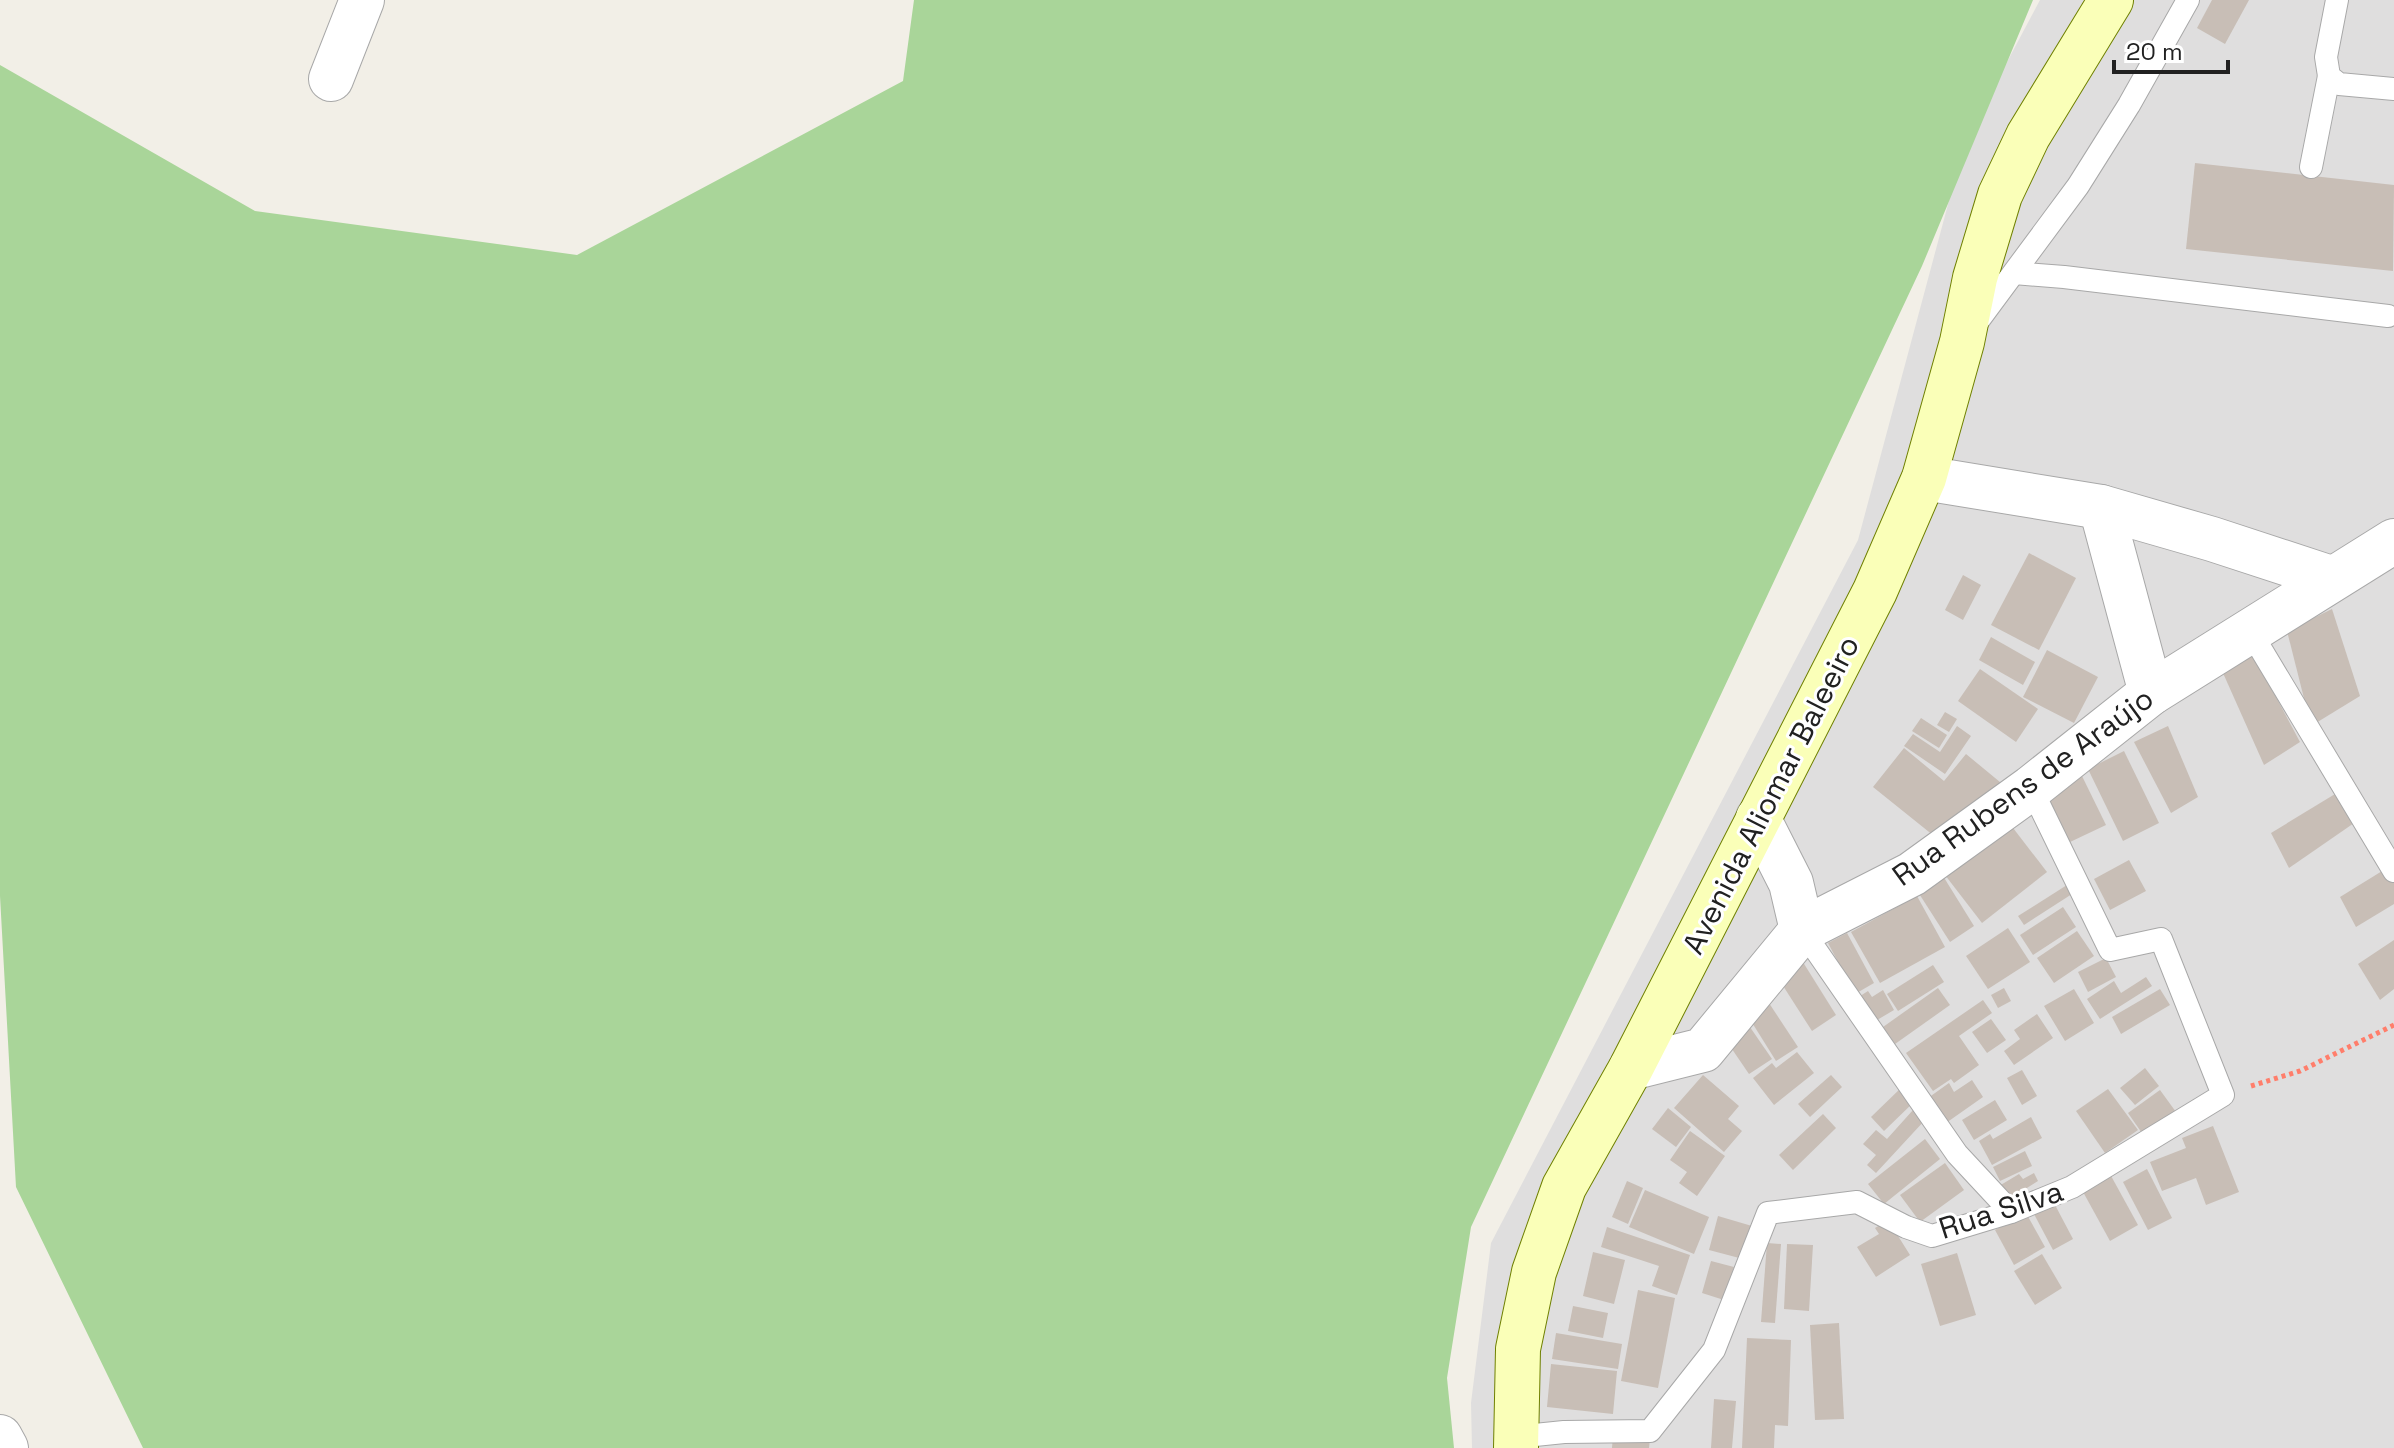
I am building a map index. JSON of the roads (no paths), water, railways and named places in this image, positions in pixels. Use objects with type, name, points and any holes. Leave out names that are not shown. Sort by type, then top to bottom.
[{"type":"main road","name":"Avenida Aliomar Baleeiro","points":[[1516,1442],[1518,1349],[1534,1272],[1564,1187],[1631,1068],[1875,591],[1924,478],[1962,342],[1975,278],[2000,195],[2028,136],[2078,0]]},
{"type":"main road","name":"Avenida Aliomar Baleeiro","points":[[2028,136],[2111,0]]},
{"type":"street","points":[[331,79],[362,0]]},
{"type":"street","points":[[1924,478],[2101,507],[2331,578]]},
{"type":"street","points":[[2101,507],[2151,693]]},
{"type":"street","name":"Rua Rubens de Araújo","points":[[1631,1068],[1703,1050],[1802,930],[1912,874],[2031,788],[2151,693],[2394,541]]},
{"type":"street","points":[[1758,818],[1791,883],[1802,930]]},
{"type":"street","points":[[0,1437],[6,1448]]},
{"type":"lane","points":[[1962,342],[2078,186],[2129,105],[2188,0]]},
{"type":"lane","points":[[2311,167],[2329,76],[2326,57],[2337,0]]},
{"type":"lane","points":[[2329,76],[2339,84],[2394,89]]},
{"type":"lane","points":[[2014,273],[2388,316]]},
{"type":"lane","points":[[2250,631],[2394,871]]},
{"type":"lane","name":"Rua Silva","points":[[1516,1442],[1564,1432],[1650,1431],[1714,1350],[1768,1213],[1857,1202],[1906,1227],[1932,1236],[2011,1212],[2072,1187],[2223,1095],[2161,939],[2110,950],[2031,788]]},
{"type":"lane","points":[[1802,930],[1957,1154],[2011,1212]]}]
